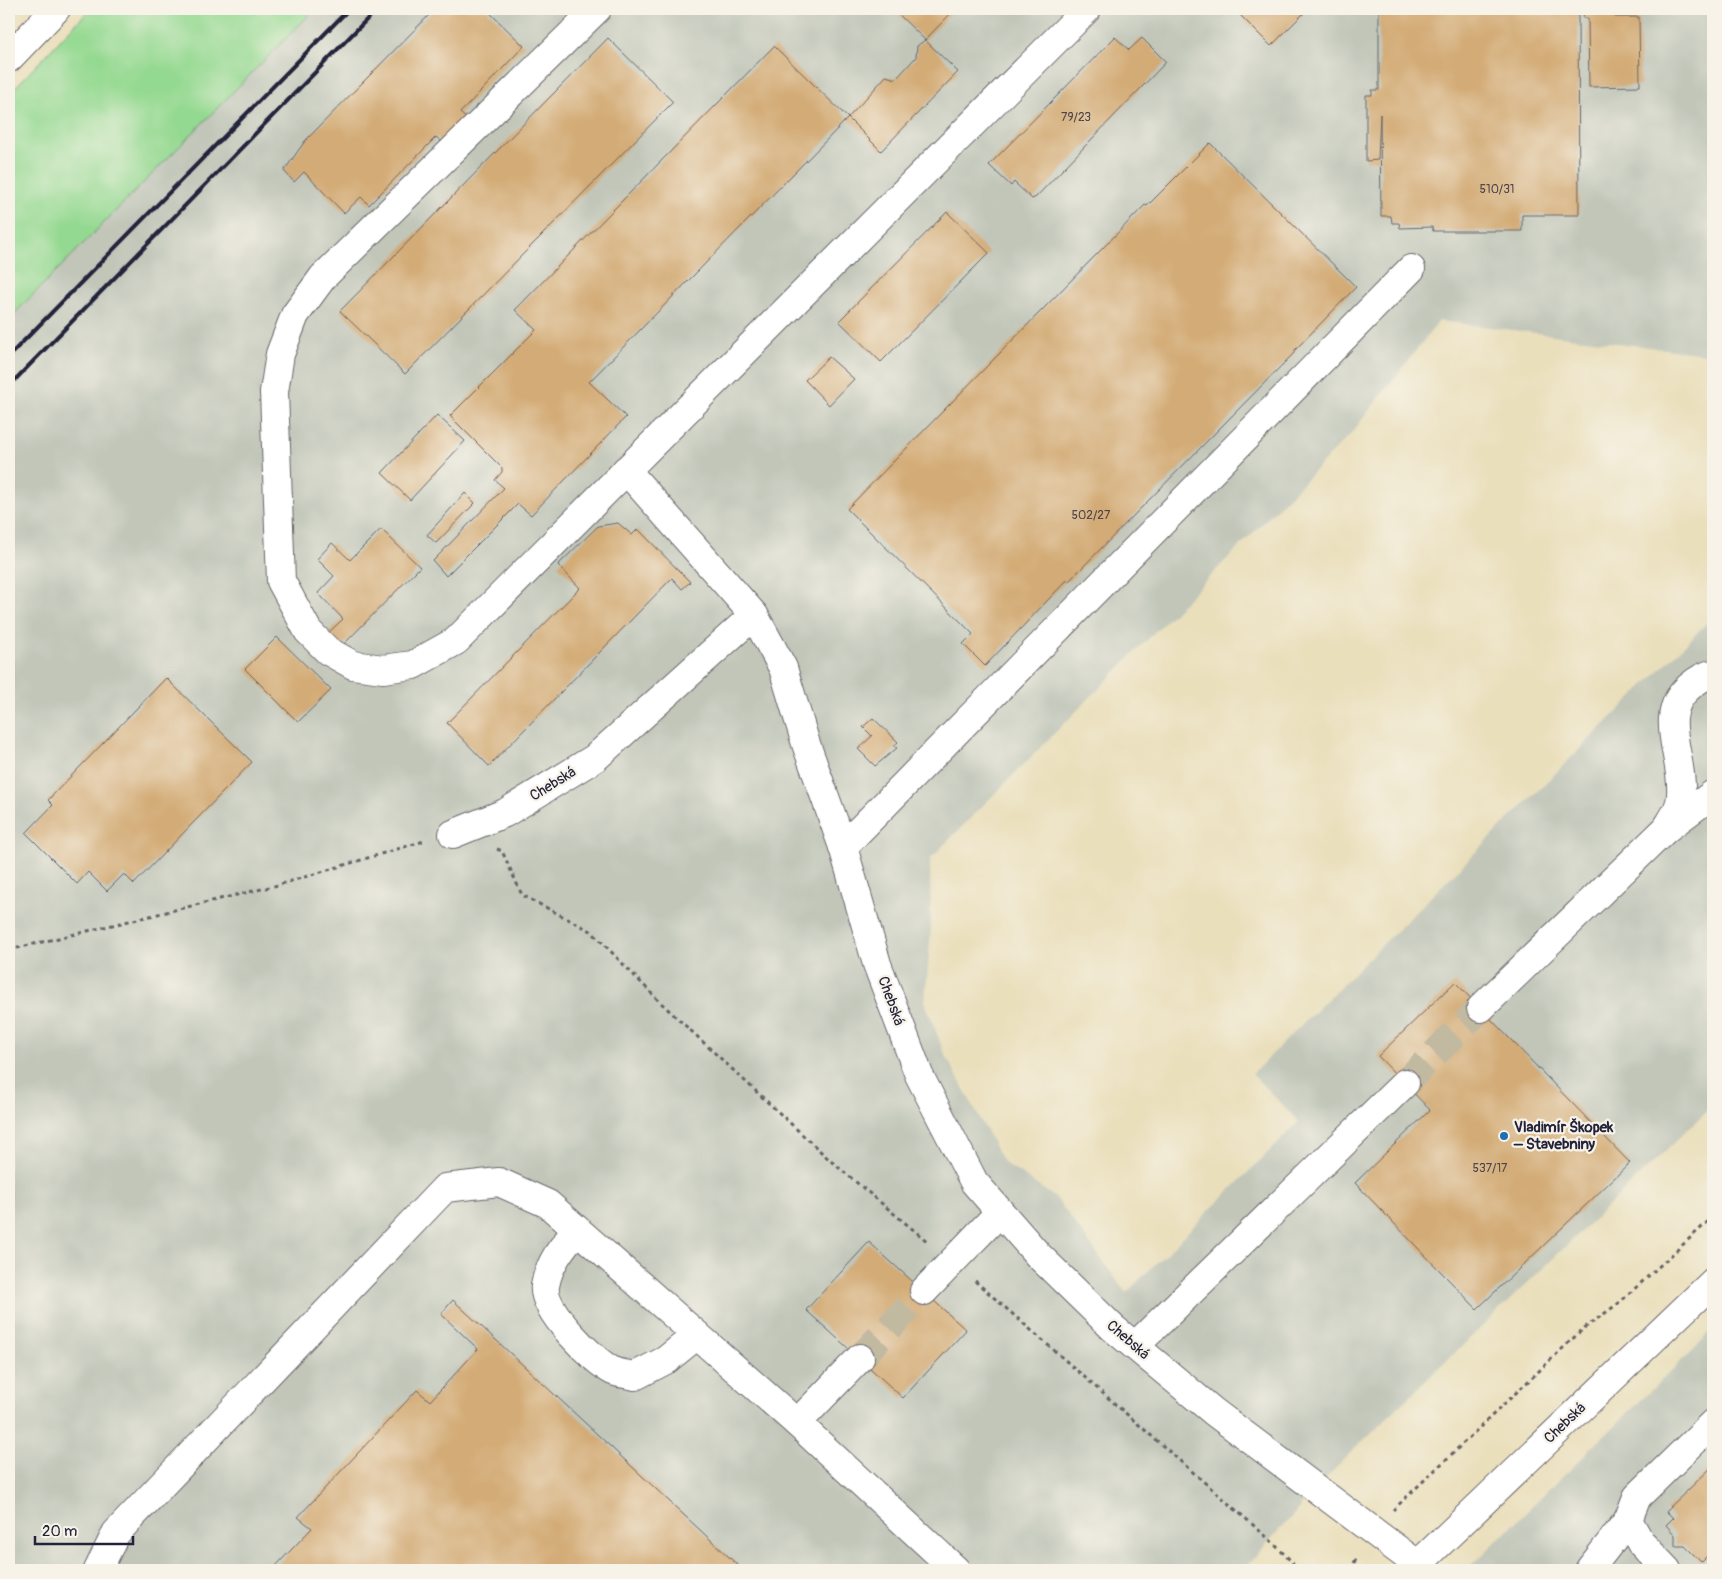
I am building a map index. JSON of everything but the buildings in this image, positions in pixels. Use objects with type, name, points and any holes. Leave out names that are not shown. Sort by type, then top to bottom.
[{"type":"main road","points":[[9,58],[56,9]]},
{"type":"main road","points":[[597,9],[323,277],[295,314],[280,354],[274,392],[282,581],[308,631],[328,651],[353,665],[383,669],[413,665],[456,641],[1087,9]]},
{"type":"main road","points":[[844,847],[1411,269]]},
{"type":"main road","points":[[626,470],[754,615]]},
{"type":"main road","name":"Chebská","points":[[453,834],[505,814],[596,758],[754,615],[783,668],[806,744],[844,847],[878,964],[919,1075],[974,1182],[1038,1255],[1135,1346],[1214,1412],[1372,1529],[1418,1568],[1713,1282]]},
{"type":"main road","points":[[1666,829],[1678,810],[1682,794],[1681,774],[1672,726],[1674,708],[1683,692],[1696,681],[1713,674]]},
{"type":"main road","points":[[1481,1008],[1666,829],[1713,794]]},
{"type":"main road","points":[[1135,1346],[1405,1083]]},
{"type":"main road","points":[[98,1570],[116,1534],[445,1188],[499,1182],[548,1204],[797,1423],[956,1570]]},
{"type":"main road","points":[[924,1291],[1000,1212]]},
{"type":"main road","points":[[577,1230],[556,1255],[544,1288],[554,1316],[581,1344],[612,1370],[635,1376],[666,1360],[696,1335]]},
{"type":"main road","points":[[797,1423],[860,1358]]},
{"type":"main road","points":[[1589,1570],[1628,1520],[1637,1497],[1713,1424]]},
{"type":"main road","points":[[1628,1520],[1641,1543],[1667,1570]]},
{"type":"path","points":[[9,950],[278,885],[397,848],[453,834],[502,851],[522,896],[591,931],[660,1002],[832,1162],[953,1262],[1234,1507],[1292,1562],[1295,1570]]},
{"type":"path","points":[[1372,1529],[1583,1329],[1619,1303],[1713,1217]]},
{"type":"shaded area","points":[[315,9],[1713,9],[1713,355],[1439,321],[1350,435],[930,859],[931,930],[925,1002],[943,1050],[1003,1162],[1056,1198],[1126,1293],[1299,1122],[1252,1074],[1713,617],[1713,1105],[1341,1462],[1243,1570],[9,1570],[9,319]]},
{"type":"shaded area","points":[[1713,1330],[1713,1570],[1467,1570]]},
{"type":"green space","points":[[90,9],[315,9],[9,319],[9,94]]},
{"type":"tunnel","points":[[1405,1083],[1481,1008]]},
{"type":"tunnel","points":[[860,1358],[924,1291]]},
{"type":"railway","points":[[9,356],[349,9]]},
{"type":"railway","points":[[9,386],[377,9]]},
{"type":"place","name":"Vladimír Škopek – Stavebniny","points":[[1504,1136]]}]
